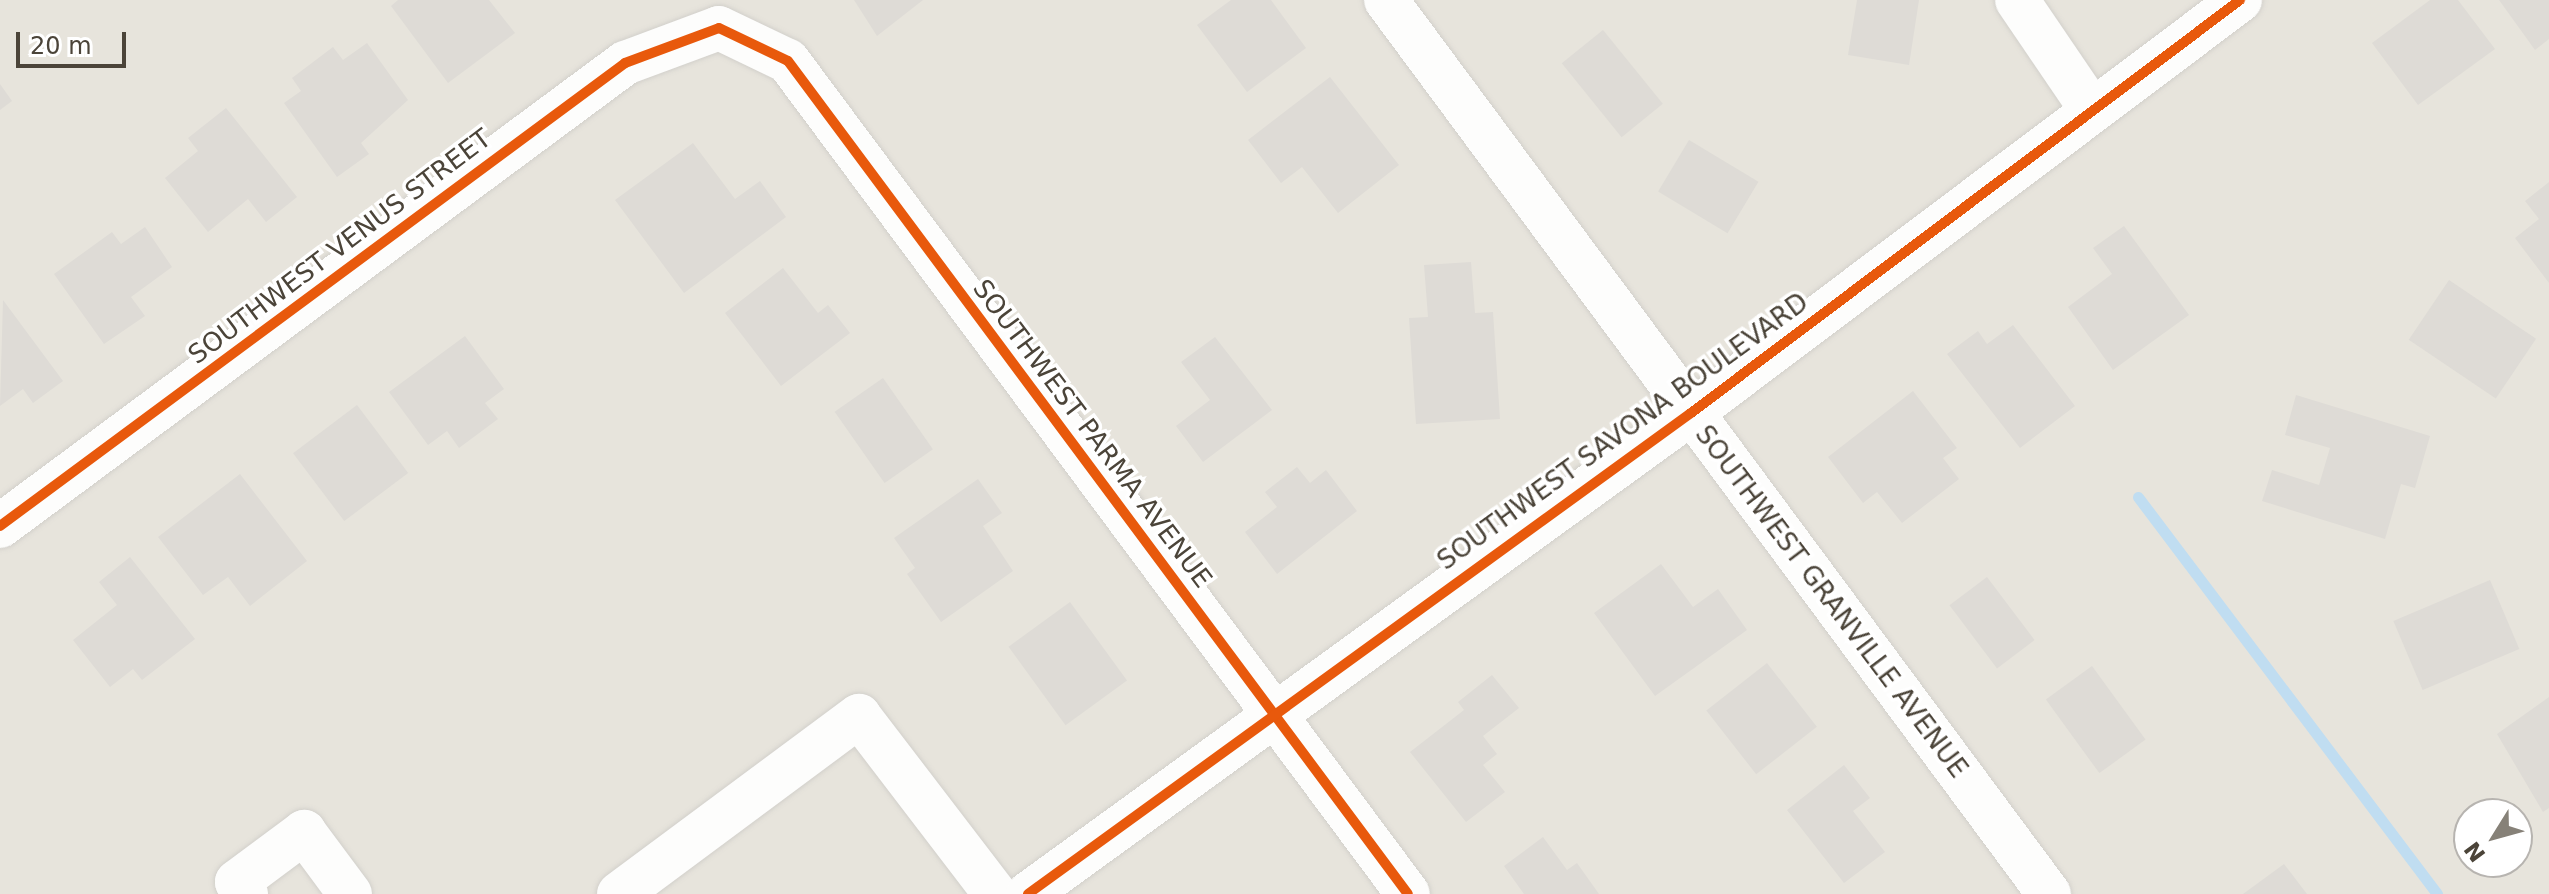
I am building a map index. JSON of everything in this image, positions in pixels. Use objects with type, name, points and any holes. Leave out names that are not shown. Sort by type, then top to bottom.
[{"type":"street","name":"SOUTHWEST GRANVILLE AVENUE","points":[[1386,0],[2049,894]]},
{"type":"street","points":[[2017,0],[2091,109]]},
{"type":"street","name":"SOUTHWEST SAVONA BOULEVARD","points":[[1028,894],[1271,712],[1691,413],[2091,109],[2240,0]]},
{"type":"street","name":"SOUTHWEST VENUS STREET","points":[[0,526],[625,63],[719,28]]},
{"type":"street","name":"SOUTHWEST PARMA AVENUE","points":[[719,28],[788,61],[1408,894]]},
{"type":"street","points":[[619,894],[859,716],[995,894]]},
{"type":"street","points":[[246,894],[237,882],[304,832],[350,894]]},
{"type":"shaded area","points":[[0,0],[2549,0],[2549,894],[0,894]]},
{"type":"building","points":[[398,0],[489,0],[515,33],[448,83],[391,6]]},
{"type":"building","points":[[854,0],[923,0],[877,36]]},
{"type":"building","points":[[1231,0],[1271,0],[1306,48],[1247,92],[1197,25]]},
{"type":"building","points":[[1857,0],[1919,0],[1909,65],[1848,55]]},
{"type":"building","points":[[2430,0],[2458,0],[2495,49],[2418,105],[2372,43]]},
{"type":"building","points":[[2499,0],[2549,0],[2549,39],[2535,50]]},
{"type":"building","points":[[1603,30],[1663,104],[1622,137],[1562,63]]},
{"type":"building","points":[[367,43],[408,100],[361,143],[369,154],[337,177],[284,103],[301,91],[292,78],[333,47],[343,60]]},
{"type":"building","points":[[1330,77],[1399,165],[1338,213],[1302,167],[1281,183],[1248,140]]},
{"type":"building","points":[[0,84],[12,101],[0,110]]},
{"type":"building","points":[[226,108],[297,197],[266,222],[248,199],[208,232],[165,178],[198,151],[188,138]]},
{"type":"building","points":[[1689,140],[1758,182],[1728,233],[1658,191]]},
{"type":"building","points":[[693,143],[735,199],[760,181],[786,217],[684,293],[615,200]]},
{"type":"building","points":[[2549,182],[2549,283],[2515,238],[2539,219],[2525,201]]},
{"type":"building","points":[[2124,226],[2189,315],[2113,370],[2068,307],[2112,274],[2093,248]]},
{"type":"building","points":[[145,227],[172,267],[131,297],[145,316],[104,344],[54,274],[112,232],[121,244]]},
{"type":"building","points":[[1471,262],[1475,313],[1493,312],[1500,419],[1416,424],[1409,318],[1428,317],[1424,265]]},
{"type":"building","points":[[783,268],[818,313],[828,305],[850,333],[781,386],[725,313]]},
{"type":"building","points":[[2449,280],[2536,339],[2496,398],[2409,340]]},
{"type":"building","points":[[3,300],[63,381],[33,403],[23,389],[0,406]]},
{"type":"building","points":[[2013,325],[2075,406],[2020,448],[1947,354],[1978,331],[1987,344]]},
{"type":"building","points":[[465,336],[504,389],[485,403],[498,419],[459,448],[447,431],[428,445],[389,392]]},
{"type":"building","points":[[1215,337],[1272,410],[1203,462],[1176,426],[1210,400],[1181,362]]},
{"type":"building","points":[[883,378],[933,449],[885,483],[835,412]]},
{"type":"building","points":[[1913,391],[1957,448],[1943,458],[1959,479],[1902,523],[1877,492],[1863,503],[1828,457]]},
{"type":"building","points":[[2296,395],[2430,436],[2415,488],[2401,484],[2385,539],[2262,501],[2272,470],[2319,485],[2330,448],[2285,435]]},
{"type":"building","points":[[357,405],[408,473],[344,521],[293,453]]},
{"type":"building","points":[[1297,467],[1310,483],[1326,470],[1357,511],[1277,574],[1245,532],[1277,507],[1265,492]]},
{"type":"building","points":[[240,474],[307,561],[250,606],[228,577],[203,595],[158,537]]},
{"type":"building","points":[[978,479],[1002,513],[983,526],[1013,571],[941,622],[907,574],[915,568],[894,538]]},
{"type":"building","points":[[130,557],[195,639],[142,680],[133,669],[110,687],[73,640],[117,605],[99,582]]},
{"type":"building","points":[[1661,564],[1693,607],[1718,589],[1747,630],[1655,696],[1594,613]]},
{"type":"building","points":[[1987,577],[2035,640],[1997,668],[1949,605]]},
{"type":"building","points":[[2490,580],[2519,649],[2423,690],[2393,621]]},
{"type":"building","points":[[1070,602],[1127,680],[1066,725],[1009,647]]},
{"type":"building","points":[[1767,663],[1817,727],[1756,774],[1706,710]]},
{"type":"building","points":[[2092,666],[2145,740],[2099,773],[2046,700]]},
{"type":"building","points":[[1492,675],[1519,708],[1483,736],[1497,754],[1483,765],[1505,792],[1466,822],[1410,752],[1464,710],[1458,702]]},
{"type":"building","points":[[2549,697],[2549,808],[2543,812],[2497,734]]},
{"type":"building","points":[[1844,765],[1870,798],[1853,811],[1885,852],[1844,883],[1787,810]]},
{"type":"building","points":[[1543,837],[1567,870],[1577,863],[1599,894],[1524,894],[1504,866]]},
{"type":"building","points":[[2284,864],[2307,894],[2243,894]]},
{"type":"waterway","points":[[2138,497],[2437,894]]},
{"type":"cycle path","points":[[1028,894],[1691,413],[2240,0]]},
{"type":"cycle path","points":[[0,526],[625,63],[719,28],[788,61],[1408,894]]}]
